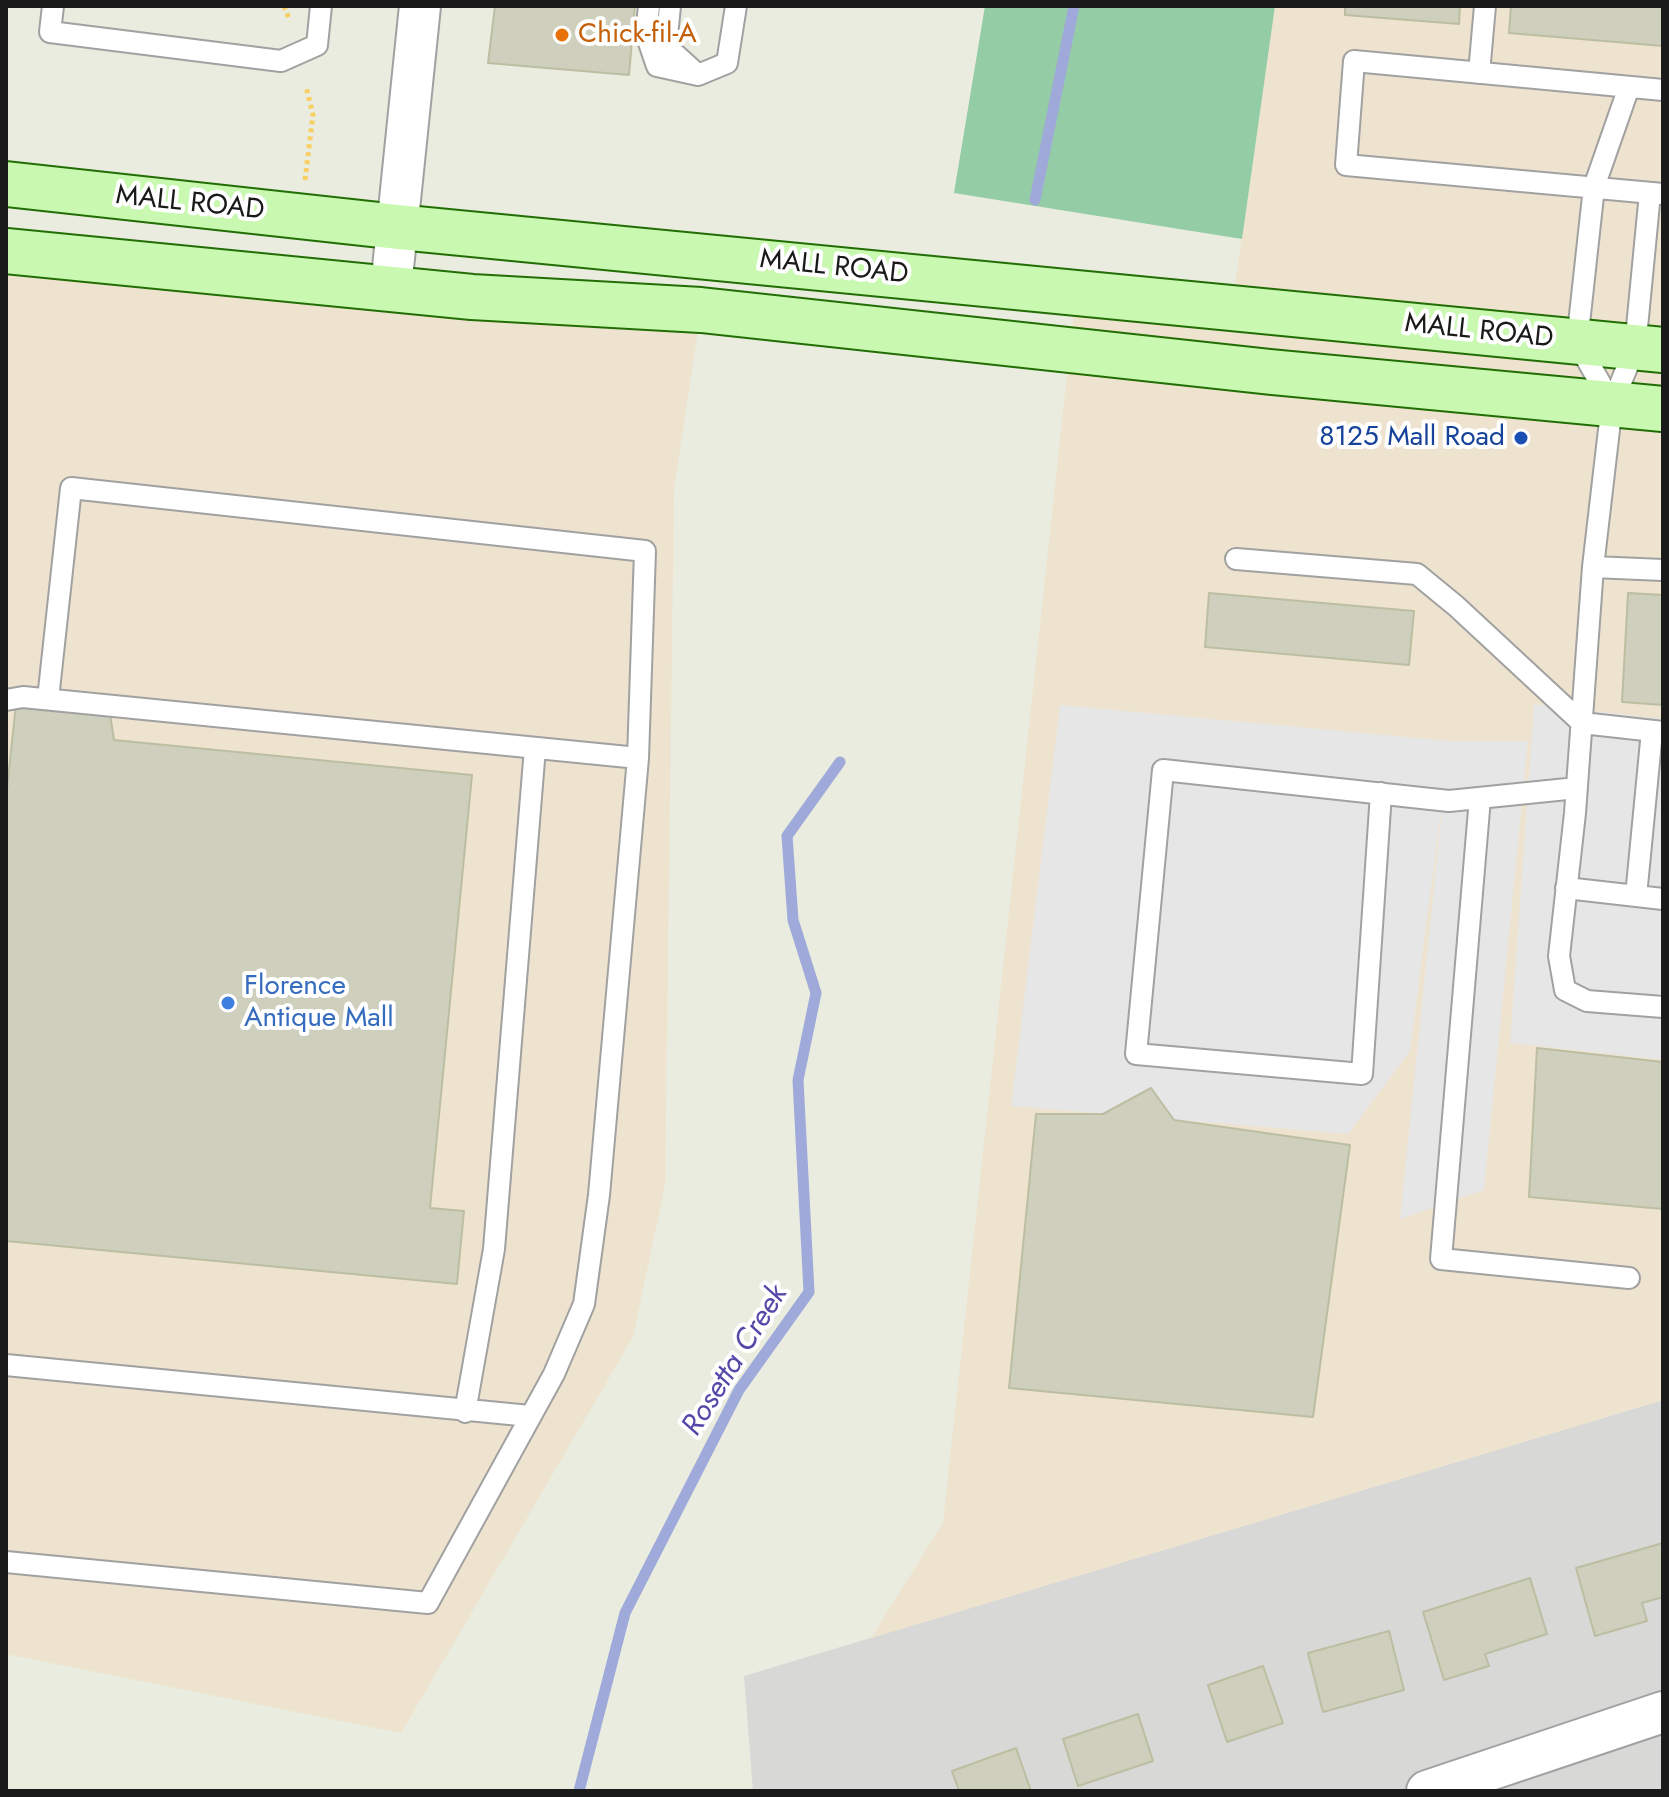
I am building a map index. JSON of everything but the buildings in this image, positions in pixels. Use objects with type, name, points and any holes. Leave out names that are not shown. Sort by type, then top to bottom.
[{"type":"main road","name":"MALL ROAD","points":[[6,184],[398,227],[1649,349]]},
{"type":"main road","name":"MALL ROAD","points":[[6,251],[472,297],[701,310],[1271,372],[1663,409]]},
{"type":"street","points":[[391,287],[420,6]]},
{"type":"street","points":[[1427,1791],[1663,1712]]},
{"type":"lane","points":[[53,6],[50,32],[281,61],[317,45],[321,6]]},
{"type":"lane","points":[[649,6],[646,34],[657,66],[698,75],[727,63],[736,6]]},
{"type":"lane","points":[[670,6],[666,46],[698,75]]},
{"type":"lane","points":[[1479,73],[1485,6]]},
{"type":"lane","points":[[1663,90],[1354,61],[1346,165],[1656,193],[1649,349],[1612,404],[1593,567],[1577,788],[1559,956],[1565,990],[1587,1001],[1663,1007]]},
{"type":"lane","points":[[1612,404],[1577,342],[1594,187],[1629,87]]},
{"type":"lane","points":[[6,1562],[428,1603],[554,1374],[584,1304],[599,1195],[638,758],[645,551],[71,488],[48,699]]},
{"type":"lane","points":[[1236,559],[1417,574],[1582,723],[1658,731],[1636,896]]},
{"type":"lane","points":[[1593,567],[1663,570]]},
{"type":"lane","points":[[6,700],[23,697],[48,699],[638,758]]},
{"type":"lane","points":[[465,1412],[494,1249],[535,748]]},
{"type":"lane","points":[[1381,793],[1362,1074],[1136,1054],[1163,770],[1381,793],[1449,801],[1577,788]]},
{"type":"lane","points":[[1480,798],[1441,1259],[1629,1278]]},
{"type":"lane","points":[[1566,888],[1663,899]]},
{"type":"lane","points":[[6,1365],[530,1416]]},
{"type":"path","points":[[284,6],[290,22]]},
{"type":"path","points":[[304,189],[313,115],[306,86]]},
{"type":"shaded area","points":[[1275,6],[1663,6],[1663,1400],[871,1638],[943,1523],[1076,292],[1232,306]]},
{"type":"shaded area","points":[[6,251],[701,310],[674,489],[665,1185],[633,1337],[401,1733],[6,1654]]},
{"type":"shaded area","points":[[1534,704],[1663,719],[1663,1060],[1510,1043]]},
{"type":"shaded area","points":[[1060,705],[1450,741],[1528,741],[1484,1190],[1400,1219],[1444,788],[1410,1051],[1348,1134],[1011,1106]]},
{"type":"shaded area","points":[[1663,1400],[1663,1791],[753,1791],[744,1676]]},
{"type":"green space","points":[[985,6],[1275,6],[1242,239],[954,193]]},
{"type":"waterway","name":"Rosetta Creek","points":[[1035,200],[1074,6]]},
{"type":"waterway","name":"Rosetta Creek","points":[[579,1791],[625,1613],[739,1390],[809,1292],[798,1080],[816,993],[793,920],[787,836],[840,762]]},
{"type":"place","name":"Chick-fil-A","points":[[562,35]]},
{"type":"place","name":"8125 Mall Road","points":[[1521,438]]},
{"type":"place","name":"Florence Antique Mall","points":[[228,1003]]}]
